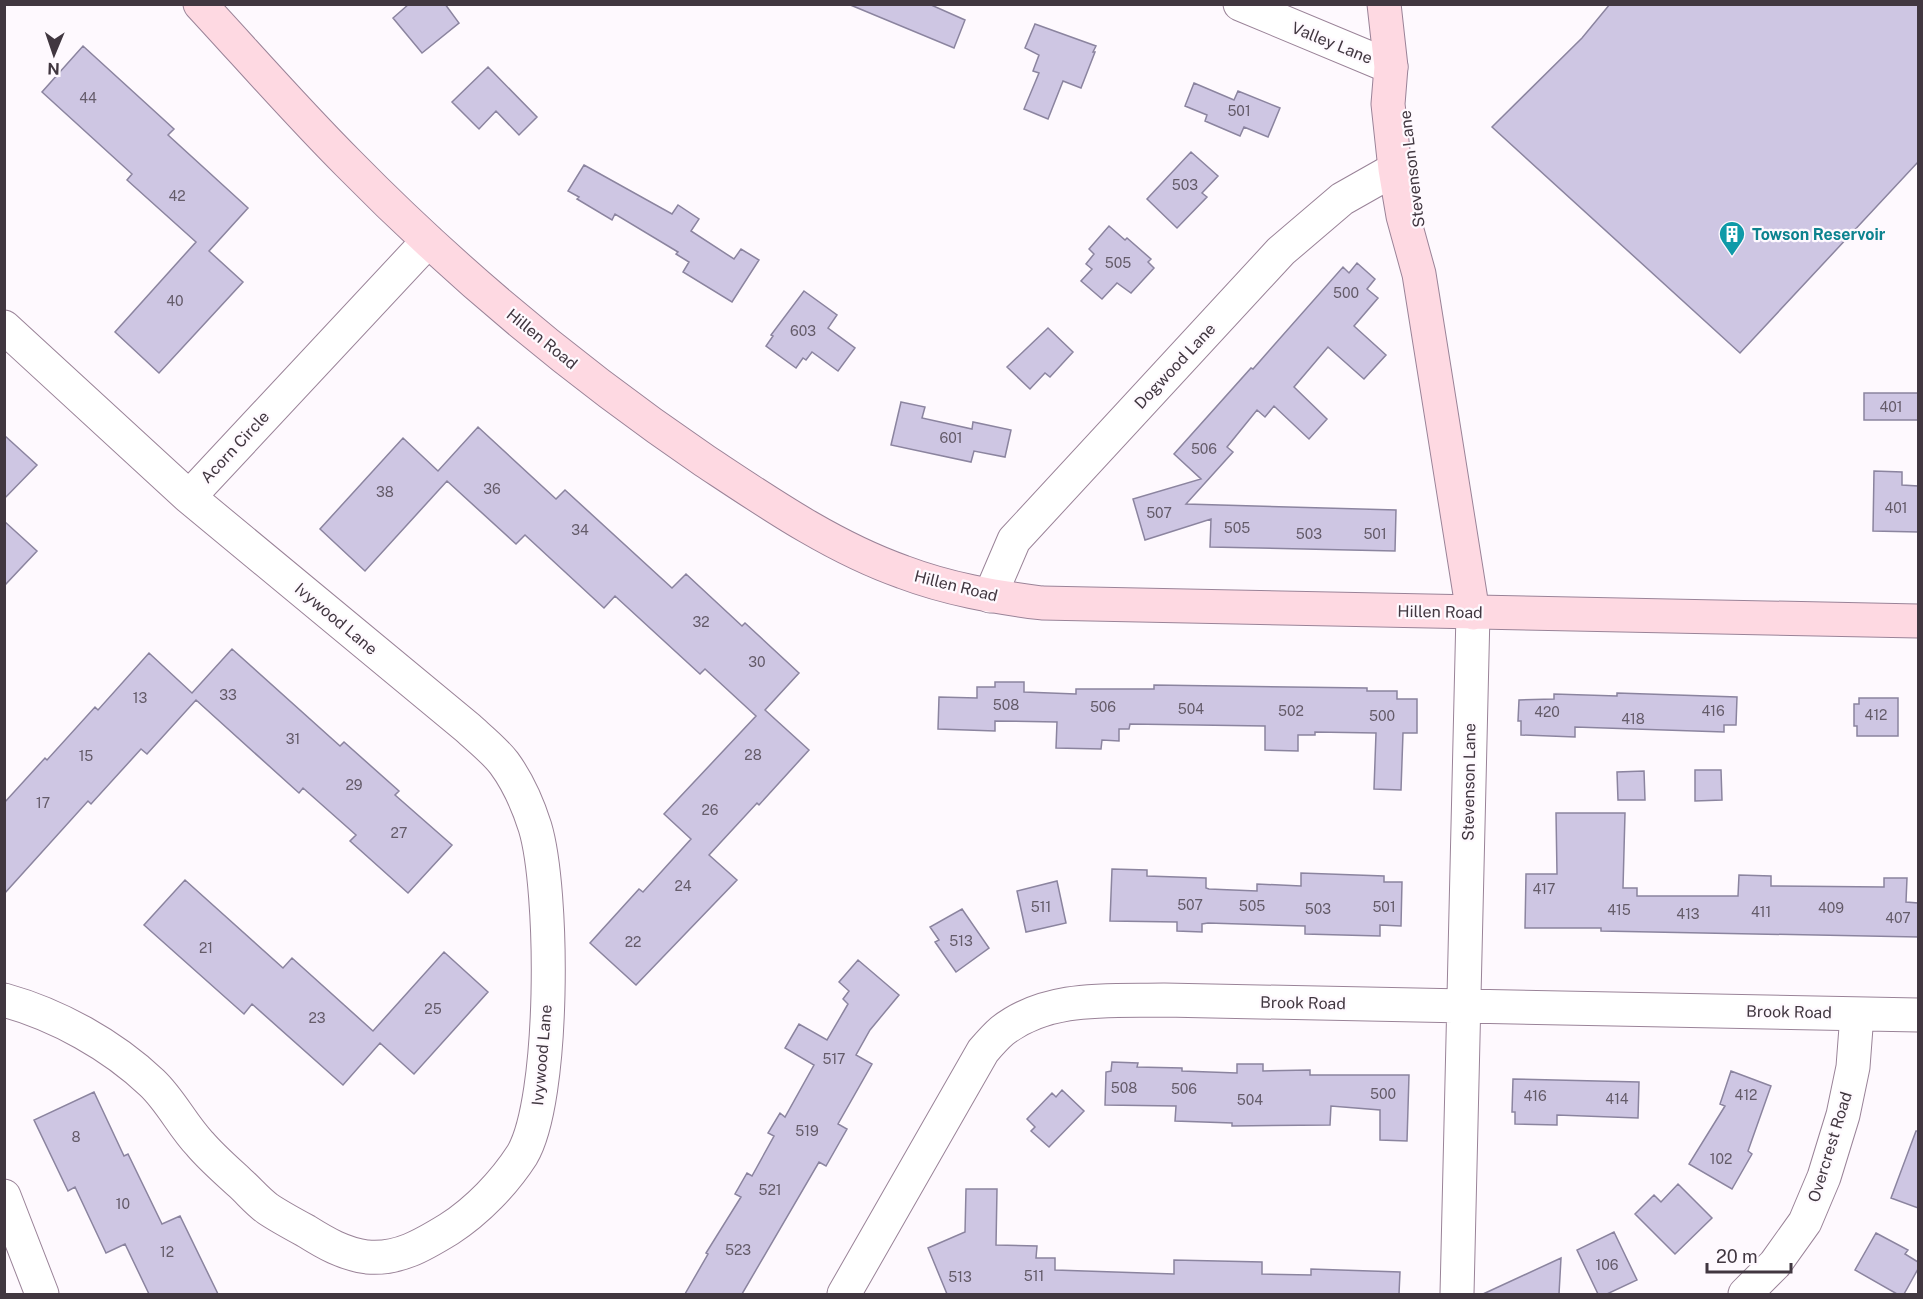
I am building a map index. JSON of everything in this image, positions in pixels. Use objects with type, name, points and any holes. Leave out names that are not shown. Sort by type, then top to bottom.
[{"type":"street","name":"Hillen Road","points":[[200,4],[346,162],[428,241],[566,361],[741,485],[852,550],[900,572],[950,588],[1042,603],[1918,621]]},
{"type":"street","name":"Valley Lane","points":[[1240,4],[1391,67]]},
{"type":"street","name":"Stevenson Lane","points":[[1384,4],[1391,67],[1388,104],[1395,169],[1403,216],[1419,274],[1473,613],[1457,1294]]},
{"type":"street","name":"Stevenson Lane","points":[[1391,67],[1404,103],[1418,204],[1419,274]]},
{"type":"street","name":"Dogwood Lane","points":[[990,596],[1014,540],[1281,251],[1342,199],[1395,169]]},
{"type":"street","name":"Acorn Circle","points":[[4,327],[189,497],[428,241]]},
{"type":"street","name":"Ivywood Lane","points":[[4,999],[58,1019],[114,1053],[152,1083],[200,1145],[266,1208],[332,1247],[350,1254],[369,1257],[390,1256],[405,1252],[422,1246],[462,1221],[496,1189],[522,1154],[533,1130],[543,1076],[548,970],[546,909],[544,874],[535,828],[519,786],[503,761],[468,728],[189,497]]},
{"type":"street","name":"Brook Road","points":[[844,1294],[982,1051],[1003,1030],[1042,1009],[1078,1002],[1164,1000],[1918,1015]]},
{"type":"street","name":"Overcrest Road","points":[[1745,1294],[1775,1264],[1805,1222],[1824,1176],[1843,1115],[1853,1067],[1857,1014]]},
{"type":"street","points":[[4,1196],[42,1294]]},
{"type":"building","points":[[409,4],[445,4],[459,23],[422,53],[393,18]]},
{"type":"building","points":[[848,4],[929,4],[965,20],[954,48]]},
{"type":"building","name":"Towson Reservoir","points":[[1610,4],[1918,4],[1918,162],[1740,353],[1492,127],[1582,38]]},
{"type":"building","points":[[1035,24],[1096,46],[1081,88],[1063,81],[1048,119],[1024,109],[1039,73],[1033,71],[1039,55],[1025,48]]},
{"type":"building","points":[[83,46],[174,129],[168,135],[248,208],[209,251],[243,282],[159,373],[115,332],[196,242],[127,180],[132,174],[42,92]]},
{"type":"building","points":[[488,67],[537,117],[519,135],[496,111],[479,129],[452,102]]},
{"type":"building","points":[[1194,83],[1234,100],[1238,91],[1280,108],[1268,137],[1244,127],[1240,136],[1205,121],[1207,115],[1185,106]]},
{"type":"building","points":[[1191,152],[1218,176],[1202,193],[1207,197],[1177,228],[1147,199]]},
{"type":"building","points":[[584,165],[672,214],[678,205],[699,219],[691,231],[734,259],[741,249],[759,260],[732,302],[683,272],[689,262],[676,254],[678,252],[615,214],[612,220],[568,191]]},
{"type":"building","points":[[1109,226],[1151,259],[1148,262],[1154,268],[1131,293],[1117,283],[1102,299],[1081,281],[1092,269],[1086,264],[1094,254],[1089,249]]},
{"type":"building","points":[[1357,263],[1375,279],[1367,289],[1378,298],[1354,326],[1386,355],[1364,379],[1328,347],[1294,387],[1327,419],[1309,439],[1274,406],[1265,417],[1257,410],[1227,447],[1233,452],[1186,504],[1396,510],[1395,551],[1210,547],[1211,519],[1145,540],[1133,499],[1201,479],[1174,454],[1343,267],[1349,273]]},
{"type":"building","points":[[804,291],[837,315],[828,328],[855,348],[838,371],[812,352],[806,360],[803,358],[796,368],[766,346],[773,336],[771,335]]},
{"type":"building","points":[[1048,328],[1073,352],[1050,377],[1045,373],[1030,389],[1007,367]]},
{"type":"building","points":[[1864,393],[1918,393],[1918,420],[1864,420]]},
{"type":"building","points":[[901,402],[925,407],[922,418],[972,429],[973,422],[1011,430],[1005,457],[974,451],[971,462],[891,445]]},
{"type":"building","points":[[478,427],[556,499],[565,490],[672,588],[686,574],[742,626],[745,623],[799,673],[765,710],[809,750],[709,855],[737,880],[636,985],[590,943],[639,889],[643,892],[691,839],[664,814],[756,716],[705,669],[700,674],[615,596],[604,608],[525,535],[516,544],[447,481],[365,571],[320,529],[403,438],[438,471]]},
{"type":"building","points":[[4,435],[37,465],[4,499]]},
{"type":"building","points":[[1874,471],[1902,472],[1902,485],[1918,486],[1918,532],[1873,531]]},
{"type":"building","points":[[4,521],[37,551],[4,586]]},
{"type":"building","points":[[232,649],[340,746],[344,742],[399,791],[395,795],[452,845],[408,893],[350,841],[356,835],[303,788],[299,793],[196,700],[147,754],[141,749],[91,804],[88,801],[4,894],[4,803],[45,758],[47,760],[95,707],[98,710],[149,653],[192,693]]},
{"type":"building","points":[[995,682],[1024,682],[1024,692],[1076,694],[1076,689],[1154,689],[1154,685],[1367,688],[1367,691],[1397,691],[1397,699],[1417,699],[1417,733],[1403,733],[1401,790],[1374,789],[1376,733],[1315,732],[1315,735],[1298,735],[1298,751],[1265,750],[1265,726],[1130,724],[1129,729],[1119,729],[1119,741],[1102,740],[1101,749],[1056,748],[1057,722],[995,721],[995,731],[938,729],[939,697],[977,698],[977,687],[995,687]]},
{"type":"building","points":[[1617,693],[1737,697],[1736,725],[1724,725],[1724,732],[1575,727],[1575,737],[1521,735],[1521,721],[1518,721],[1519,700],[1554,699],[1554,694],[1617,696]]},
{"type":"building","points":[[1859,698],[1898,698],[1898,736],[1857,736],[1857,726],[1854,726],[1854,704],[1859,704]]},
{"type":"building","points":[[1695,770],[1721,770],[1722,800],[1695,801]]},
{"type":"building","points":[[1644,771],[1645,800],[1618,800],[1617,772]]},
{"type":"building","points":[[1556,813],[1625,813],[1623,888],[1637,888],[1637,896],[1738,896],[1739,875],[1771,876],[1771,886],[1884,887],[1884,878],[1907,878],[1906,902],[1918,903],[1918,937],[1525,928],[1526,874],[1557,874]]},
{"type":"building","points":[[1112,869],[1147,870],[1147,876],[1206,878],[1206,888],[1209,889],[1257,891],[1257,884],[1301,886],[1301,873],[1384,876],[1384,882],[1402,882],[1401,926],[1380,925],[1380,936],[1305,934],[1305,926],[1208,923],[1202,924],[1202,932],[1177,931],[1177,922],[1110,921]]},
{"type":"building","points":[[185,880],[283,968],[292,958],[373,1031],[444,952],[488,992],[414,1074],[380,1043],[343,1085],[252,1004],[244,1014],[144,925]]},
{"type":"building","points":[[1057,881],[1066,923],[1026,932],[1017,891]]},
{"type":"building","points":[[962,909],[989,948],[956,972],[935,942],[939,940],[930,927]]},
{"type":"building","points":[[858,960],[899,995],[870,1030],[856,1055],[872,1064],[838,1124],[847,1129],[826,1166],[819,1162],[742,1294],[685,1294],[708,1254],[706,1253],[741,1197],[735,1194],[747,1173],[752,1176],[774,1136],[768,1133],[780,1113],[785,1117],[814,1065],[785,1048],[799,1024],[827,1040],[848,1004],[843,999],[849,991],[839,982]]},
{"type":"building","points":[[1112,1062],[1138,1063],[1137,1067],[1182,1068],[1182,1071],[1237,1073],[1237,1064],[1263,1064],[1263,1071],[1310,1070],[1310,1075],[1409,1075],[1407,1141],[1380,1140],[1380,1110],[1331,1106],[1330,1125],[1232,1126],[1232,1123],[1175,1121],[1176,1106],[1105,1105],[1106,1072],[1111,1071]]},
{"type":"building","points":[[1731,1071],[1771,1086],[1748,1151],[1752,1154],[1732,1189],[1689,1164],[1725,1106],[1720,1104]]},
{"type":"building","points":[[1513,1079],[1639,1082],[1638,1118],[1557,1115],[1557,1125],[1515,1124],[1515,1112],[1512,1112]]},
{"type":"building","points":[[1062,1090],[1084,1111],[1049,1147],[1031,1131],[1035,1127],[1027,1119],[1052,1093],[1056,1097]]},
{"type":"building","points":[[94,1092],[124,1156],[128,1154],[162,1224],[180,1216],[218,1294],[149,1294],[125,1244],[106,1253],[75,1187],[68,1191],[34,1120]]},
{"type":"building","points":[[1916,1131],[1918,1131],[1918,1208],[1891,1198]]},
{"type":"building","points":[[1678,1184],[1712,1218],[1675,1254],[1635,1214],[1654,1195],[1661,1202]]},
{"type":"building","points":[[966,1189],[997,1189],[996,1245],[1037,1246],[1036,1258],[1055,1258],[1055,1270],[1174,1274],[1174,1260],[1262,1262],[1262,1274],[1311,1275],[1311,1269],[1400,1272],[1399,1294],[947,1294],[928,1248],[965,1232]]},
{"type":"building","points":[[1614,1232],[1637,1280],[1607,1294],[1598,1294],[1577,1250]]},
{"type":"building","points":[[1876,1233],[1908,1250],[1905,1254],[1918,1262],[1918,1269],[1904,1294],[1897,1294],[1855,1270]]},
{"type":"building","points":[[1561,1258],[1559,1294],[1483,1294]]},
{"type":"place","name":"Towson Reservoir","points":[[1732,257]]}]
